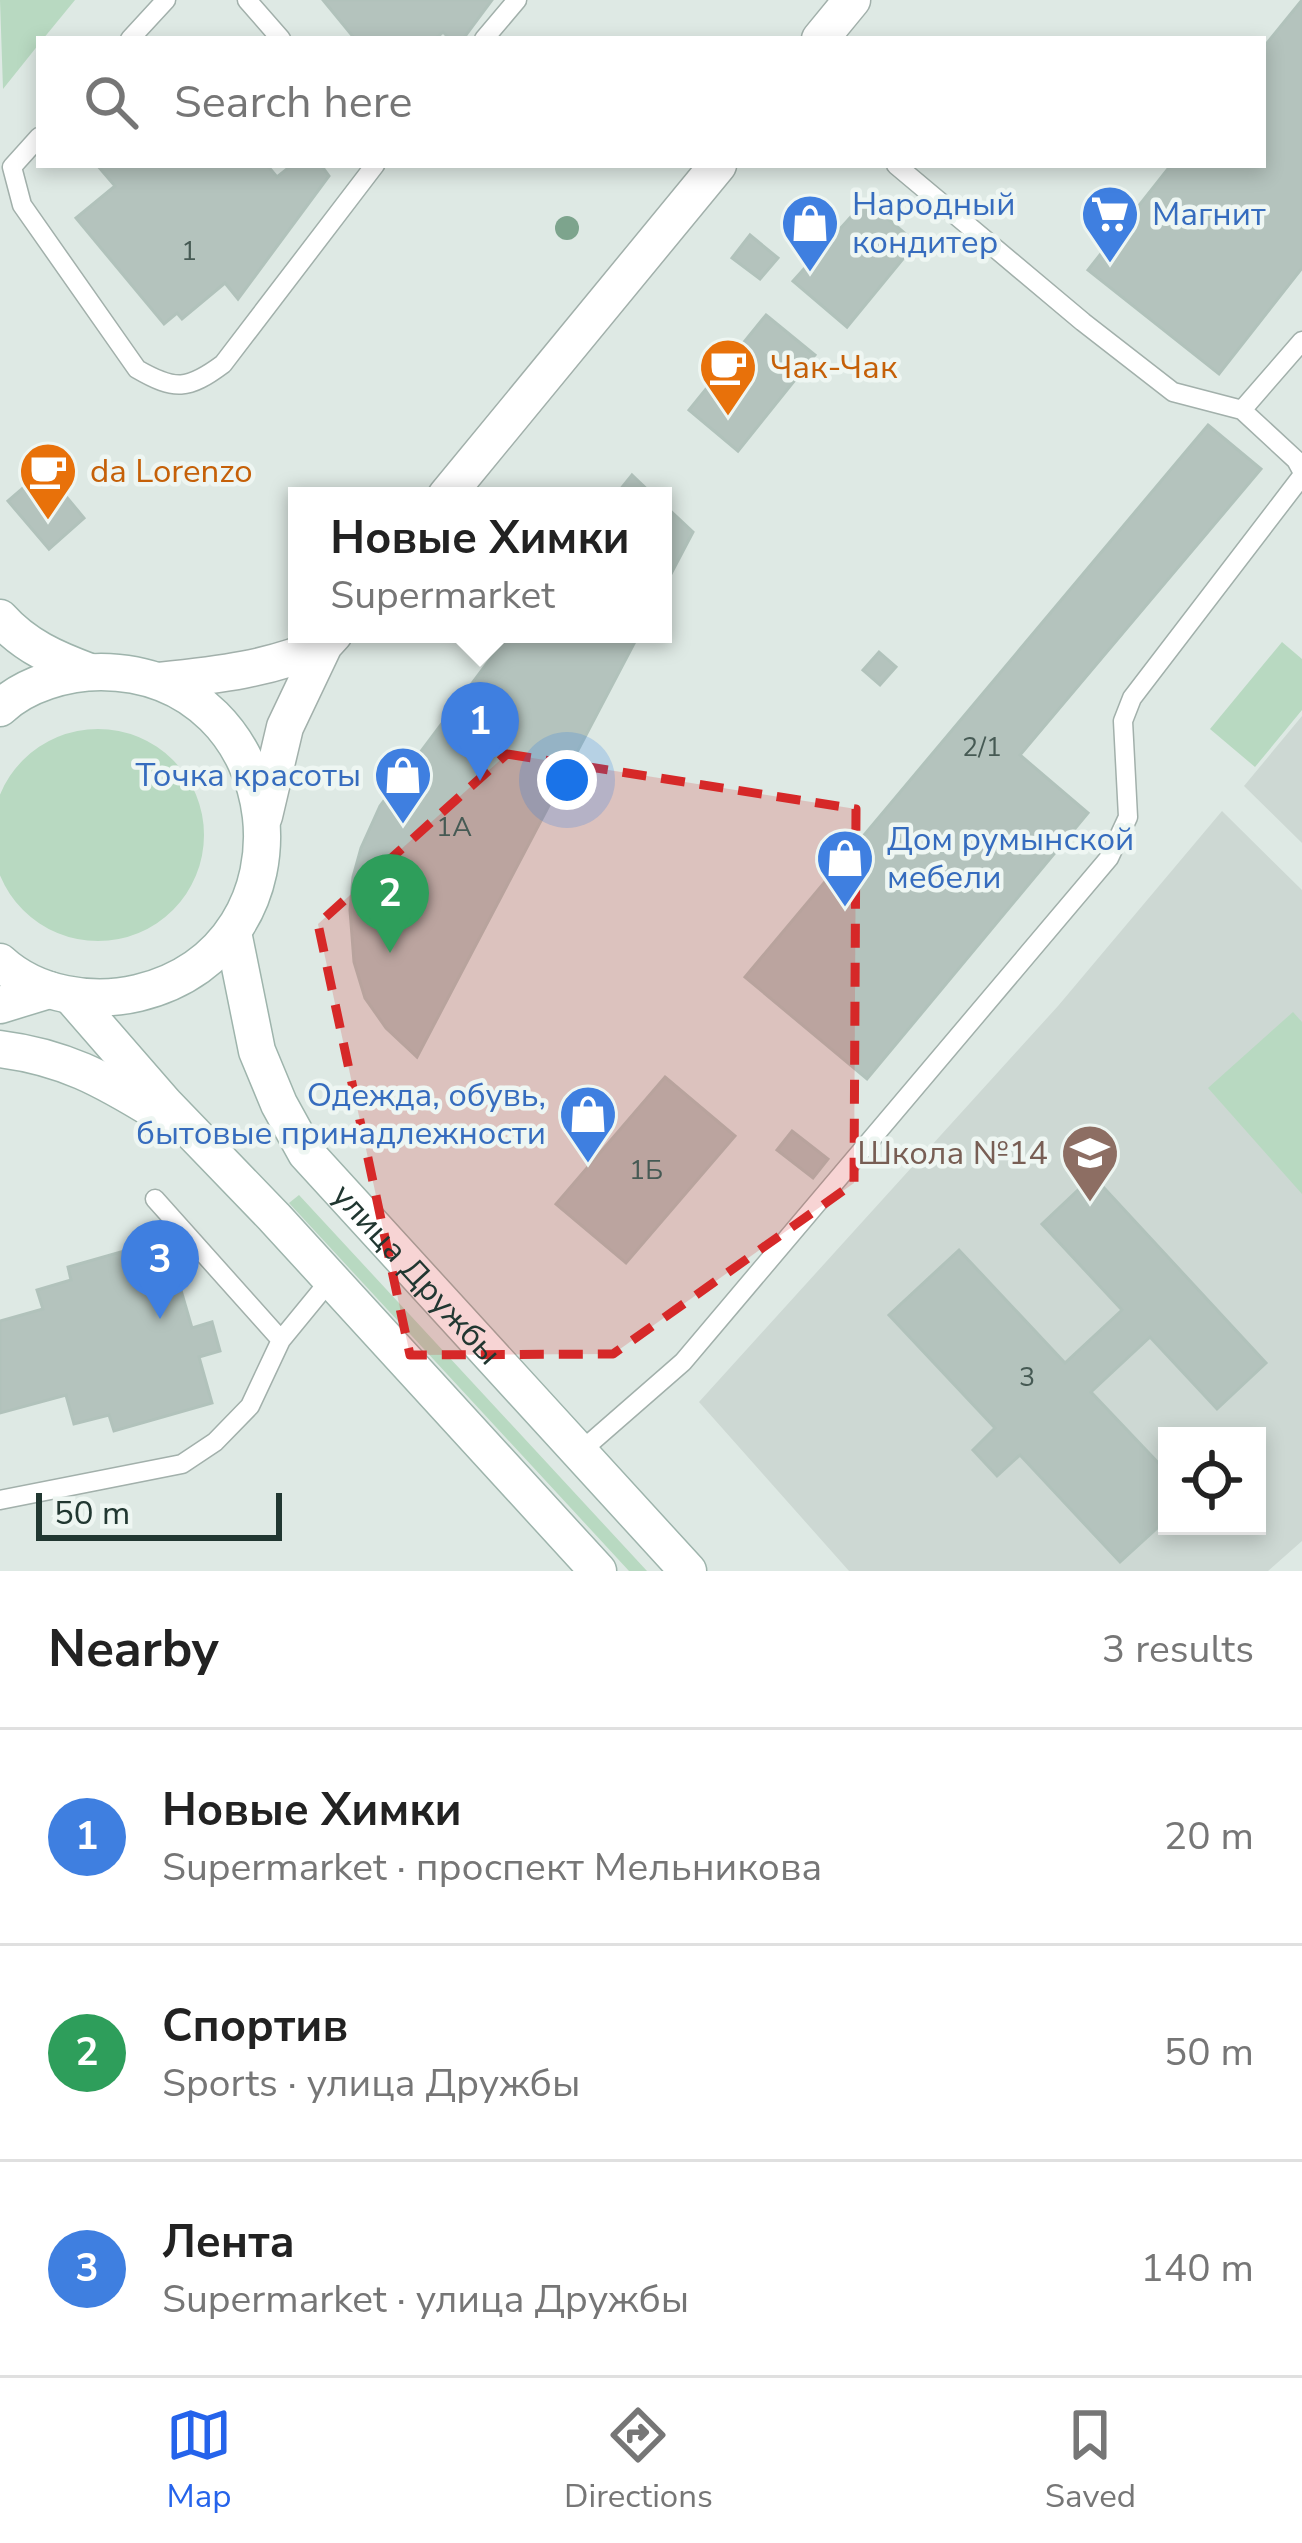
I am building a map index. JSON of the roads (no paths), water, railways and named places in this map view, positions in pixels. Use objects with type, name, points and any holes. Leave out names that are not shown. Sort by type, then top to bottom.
[{"type":"main road","points":[[822,36],[852,0]]},
{"type":"main road","points":[[453,487],[716,168]]},
{"type":"main road","points":[[0,618],[18,637],[52,658],[90,672]]},
{"type":"main road","points":[[159,681],[242,672],[292,659],[322,643]]},
{"type":"main road","points":[[0,1005],[60,993],[117,998],[161,987],[201,964],[233,932],[253,896],[263,857],[264,817],[285,727],[327,643]]},
{"type":"main road","points":[[0,708],[9,699],[60,676],[122,672],[159,681],[199,703],[230,734],[253,773],[264,817]]},
{"type":"main road","name":"улица Дружбы","points":[[233,932],[257,1051],[307,1153],[688,1571]]},
{"type":"main road","points":[[0,962],[60,993]]},
{"type":"main road","name":"улица Дружбы","points":[[60,993],[598,1571]]},
{"type":"main road","points":[[0,1049],[40,1054],[96,1074],[196,1136]]},
{"type":"lane","points":[[133,36],[166,0]]},
{"type":"lane","points":[[248,0],[278,36]]},
{"type":"lane","points":[[487,36],[517,0]]},
{"type":"lane","points":[[36,139],[6,159],[22,205],[137,369],[164,385],[197,383],[223,364],[373,168]]},
{"type":"lane","points":[[581,1451],[683,1362],[1109,858],[1128,817],[1123,721],[1132,698],[1302,474],[1296,460],[1242,410],[1174,392],[900,168]]},
{"type":"lane","points":[[1242,410],[1302,341]]},
{"type":"lane","points":[[154,1198],[281,1340]]},
{"type":"lane","points":[[0,1500],[182,1464],[215,1442],[250,1406],[281,1340],[331,1279]]},
{"type":"place","name":"Магнит","points":[[1110,265]]},
{"type":"place","name":"Народный кондитер","points":[[810,274]]},
{"type":"place","name":"Чак-Чак","points":[[728,418]]},
{"type":"place","name":"da Lorenzo","points":[[48,522]]},
{"type":"place","name":"Новые Химки","points":[[480,781]]},
{"type":"place","name":"Точка красоты","points":[[403,826]]},
{"type":"place","name":"Дом румынской мебели","points":[[845,909]]},
{"type":"place","name":"Спортив","points":[[390,953]]},
{"type":"place","name":"Одежда, обувь, бытовые принадлежности","points":[[588,1165]]},
{"type":"place","name":"Школа №14","points":[[1090,1204]]},
{"type":"place","name":"Лента","points":[[160,1319]]}]
